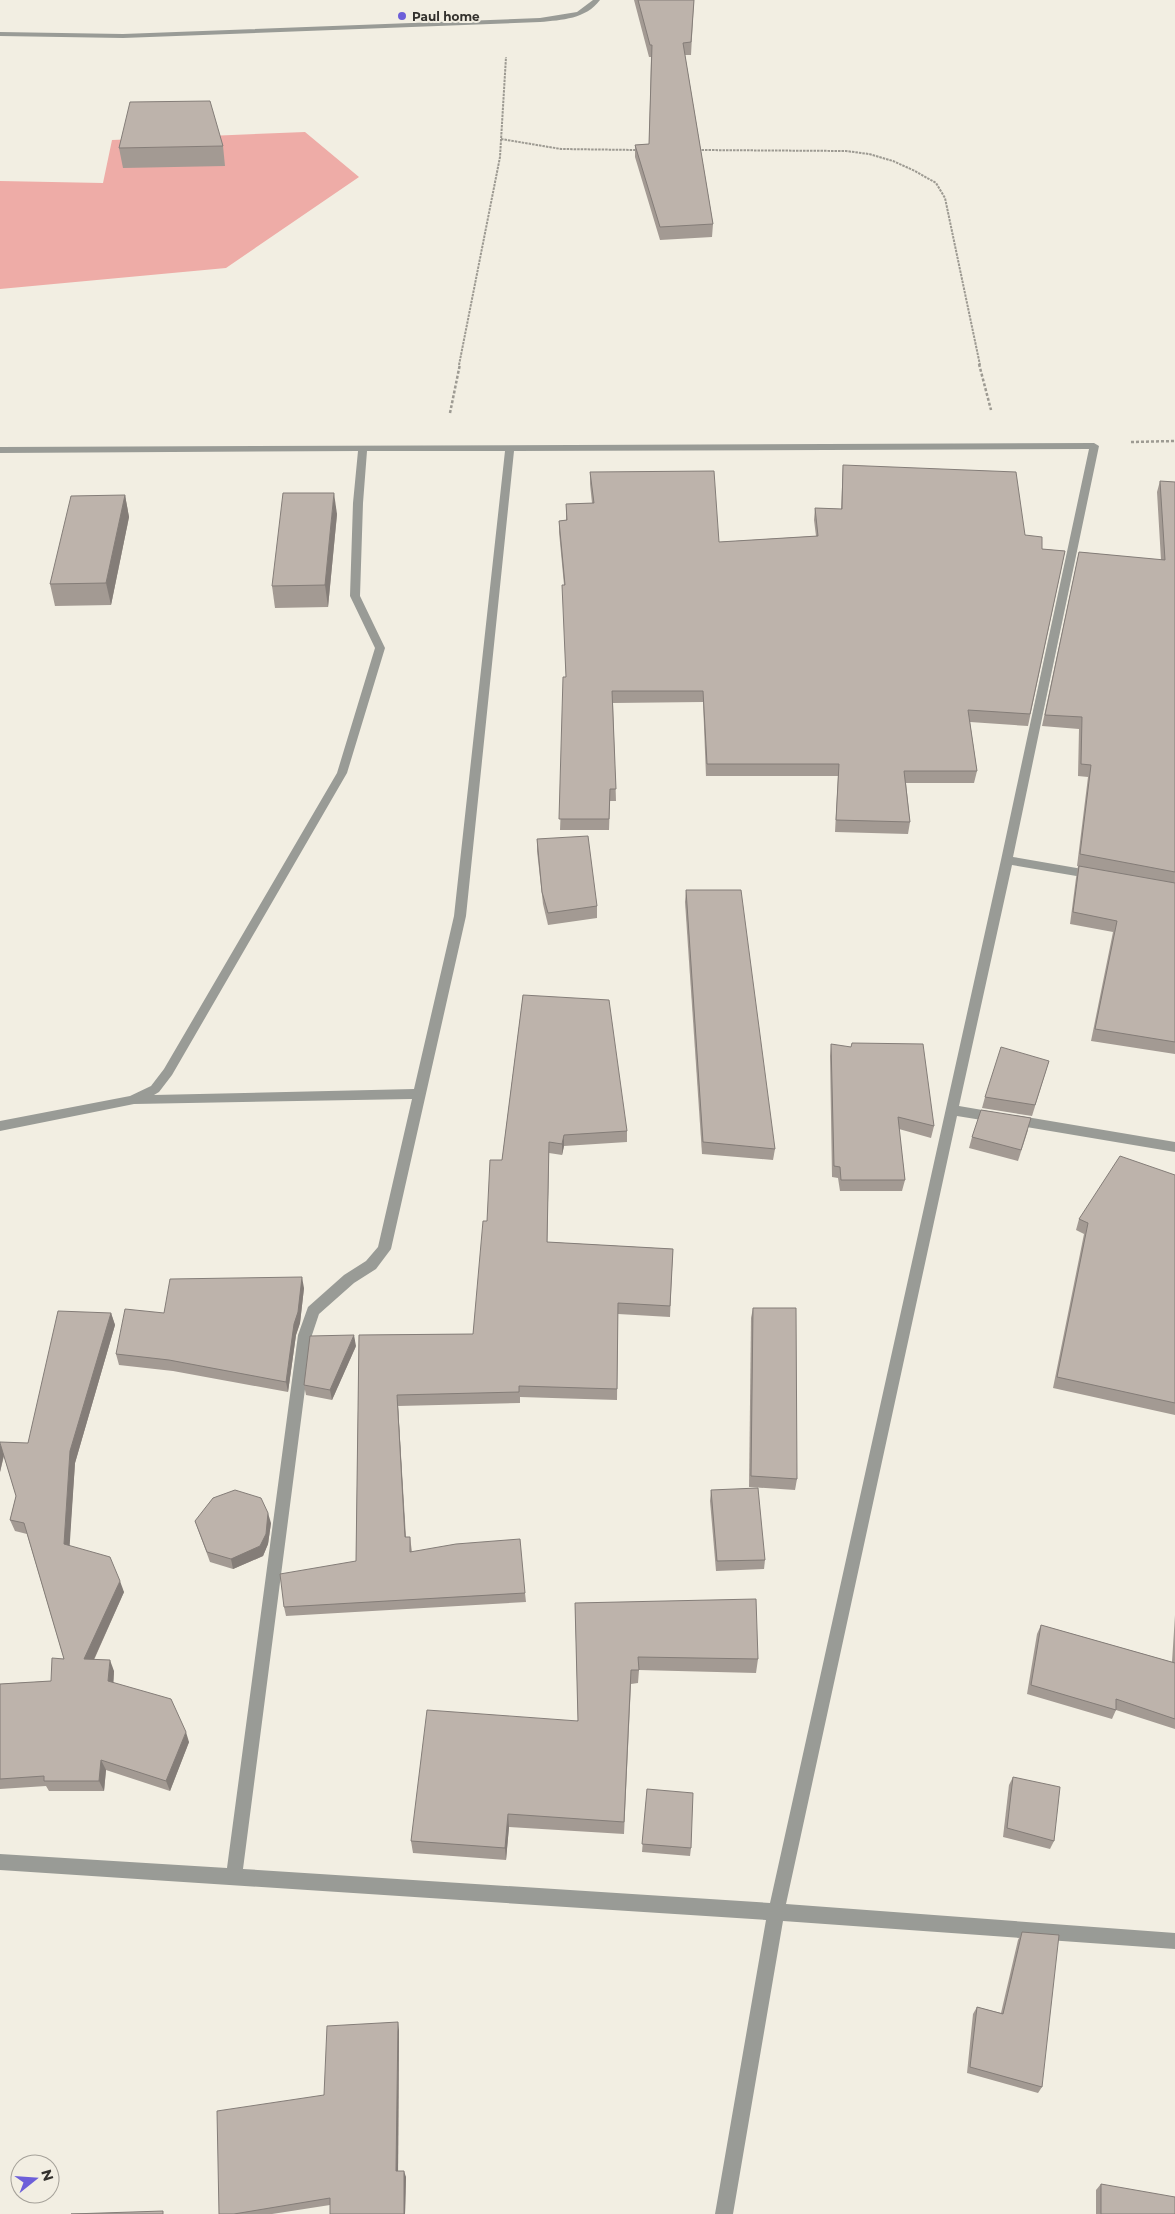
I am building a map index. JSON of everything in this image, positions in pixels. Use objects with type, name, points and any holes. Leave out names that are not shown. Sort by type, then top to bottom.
[{"type":"street","points":[[0,34],[123,36],[508,21],[570,16],[594,6],[598,0]]},
{"type":"street","points":[[0,450],[1094,446],[1007,860],[776,1912],[724,2214]]},
{"type":"street","points":[[234,1877],[306,1334],[313,1312],[350,1279],[371,1265],[384,1249],[460,916],[510,448]]},
{"type":"street","points":[[133,1100],[155,1089],[168,1072],[342,773],[380,648],[354,596],[358,503],[363,449]]},
{"type":"street","points":[[1007,860],[1110,878]]},
{"type":"street","points":[[0,1126],[133,1100],[419,1094]]},
{"type":"street","points":[[952,1110],[1175,1147]]},
{"type":"street","points":[[0,1862],[776,1912],[1175,1941]]},
{"type":"path","points":[[443,449],[500,157],[508,21]]},
{"type":"path","points":[[501,139],[561,149],[639,150]]},
{"type":"path","points":[[698,150],[846,151],[869,154],[893,161],[936,183],[945,198],[986,396],[1003,447]]},
{"type":"path","points":[[1094,446],[1142,440],[1175,442]]},
{"type":"shaded area","points":[[305,132],[359,177],[226,268],[0,289],[0,181],[103,183],[112,140]]},
{"type":"building","points":[[638,0],[694,0],[691,42],[683,43],[713,224],[660,227],[635,145],[649,144],[652,45],[650,45]]},
{"type":"building","points":[[210,101],[223,146],[119,148],[130,102]]},
{"type":"building","points":[[843,465],[1016,472],[1025,535],[1042,537],[1042,549],[1065,551],[1030,714],[968,710],[977,771],[904,771],[910,822],[836,820],[839,764],[707,764],[703,691],[612,691],[616,789],[610,789],[609,819],[559,819],[563,677],[566,677],[562,585],[565,585],[559,521],[567,520],[566,504],[594,503],[590,472],[714,471],[719,542],[818,536],[815,508],[842,509]]},
{"type":"building","points":[[1160,481],[1175,482],[1175,872],[1080,854],[1091,765],[1081,764],[1082,717],[1045,715],[1079,552],[1165,560]]},
{"type":"building","points":[[283,493],[334,493],[325,585],[272,586]]},
{"type":"building","points":[[125,495],[106,583],[50,584],[71,496]]},
{"type":"building","points":[[588,836],[597,906],[548,913],[542,892],[537,839]]},
{"type":"building","points":[[1079,866],[1175,883],[1175,1042],[1095,1029],[1117,921],[1073,912]]},
{"type":"building","points":[[686,890],[741,890],[775,1149],[703,1142]]},
{"type":"building","points":[[523,995],[609,1000],[627,1131],[564,1135],[562,1144],[549,1142],[547,1242],[673,1249],[670,1306],[618,1303],[617,1389],[519,1386],[519,1392],[397,1395],[405,1537],[410,1537],[410,1552],[456,1544],[520,1539],[525,1593],[284,1607],[280,1574],[356,1561],[359,1335],[473,1334],[483,1221],[487,1221],[490,1160],[502,1160]]},
{"type":"building","points":[[852,1043],[923,1044],[934,1126],[898,1117],[905,1180],[841,1180],[840,1167],[834,1166],[831,1044],[851,1047]]},
{"type":"building","points":[[1001,1047],[1049,1061],[1035,1105],[985,1097]]},
{"type":"building","points":[[981,1110],[1031,1118],[1021,1150],[972,1137]]},
{"type":"building","points":[[1120,1156],[1175,1175],[1175,1403],[1057,1377],[1088,1223],[1079,1219]]},
{"type":"building","points":[[302,1277],[286,1382],[169,1360],[116,1354],[125,1309],[164,1313],[170,1279]]},
{"type":"building","points":[[753,1308],[796,1308],[797,1479],[751,1476]]},
{"type":"building","points":[[58,1311],[111,1313],[70,1451],[64,1544],[110,1557],[120,1581],[84,1659],[110,1660],[108,1681],[171,1699],[186,1732],[166,1781],[101,1760],[99,1781],[44,1781],[44,1776],[0,1779],[0,1684],[51,1681],[52,1658],[64,1659],[24,1523],[10,1520],[16,1496],[0,1443],[28,1443]]},
{"type":"building","points":[[354,1335],[330,1390],[304,1385],[310,1336]]},
{"type":"building","points":[[758,1488],[765,1560],[717,1561],[711,1490]]},
{"type":"building","points":[[235,1490],[261,1498],[268,1513],[266,1534],[260,1546],[231,1559],[207,1552],[195,1521],[213,1498]]},
{"type":"building","points":[[756,1599],[758,1659],[638,1657],[639,1670],[631,1670],[624,1822],[508,1814],[505,1848],[411,1841],[427,1710],[578,1721],[575,1603]]},
{"type":"building","points":[[1041,1625],[1175,1663],[1175,1719],[1116,1699],[1116,1710],[1031,1685]]},
{"type":"building","points":[[1013,1777],[1060,1787],[1054,1841],[1007,1828]]},
{"type":"building","points":[[647,1789],[693,1793],[691,1848],[642,1844]]},
{"type":"building","points":[[1022,1932],[1059,1935],[1042,2087],[970,2067],[977,2007],[1003,2014]]},
{"type":"building","points":[[398,2022],[396,2171],[404,2171],[404,2214],[330,2214],[330,2198],[234,2214],[219,2214],[217,2111],[324,2095],[327,2026]]},
{"type":"building","points":[[1101,2184],[1175,2197],[1175,2214],[1101,2214]]},
{"type":"building","points":[[163,2211],[163,2214],[71,2214]]},
{"type":"place","name":"Paul home","points":[[402,16]]}]
